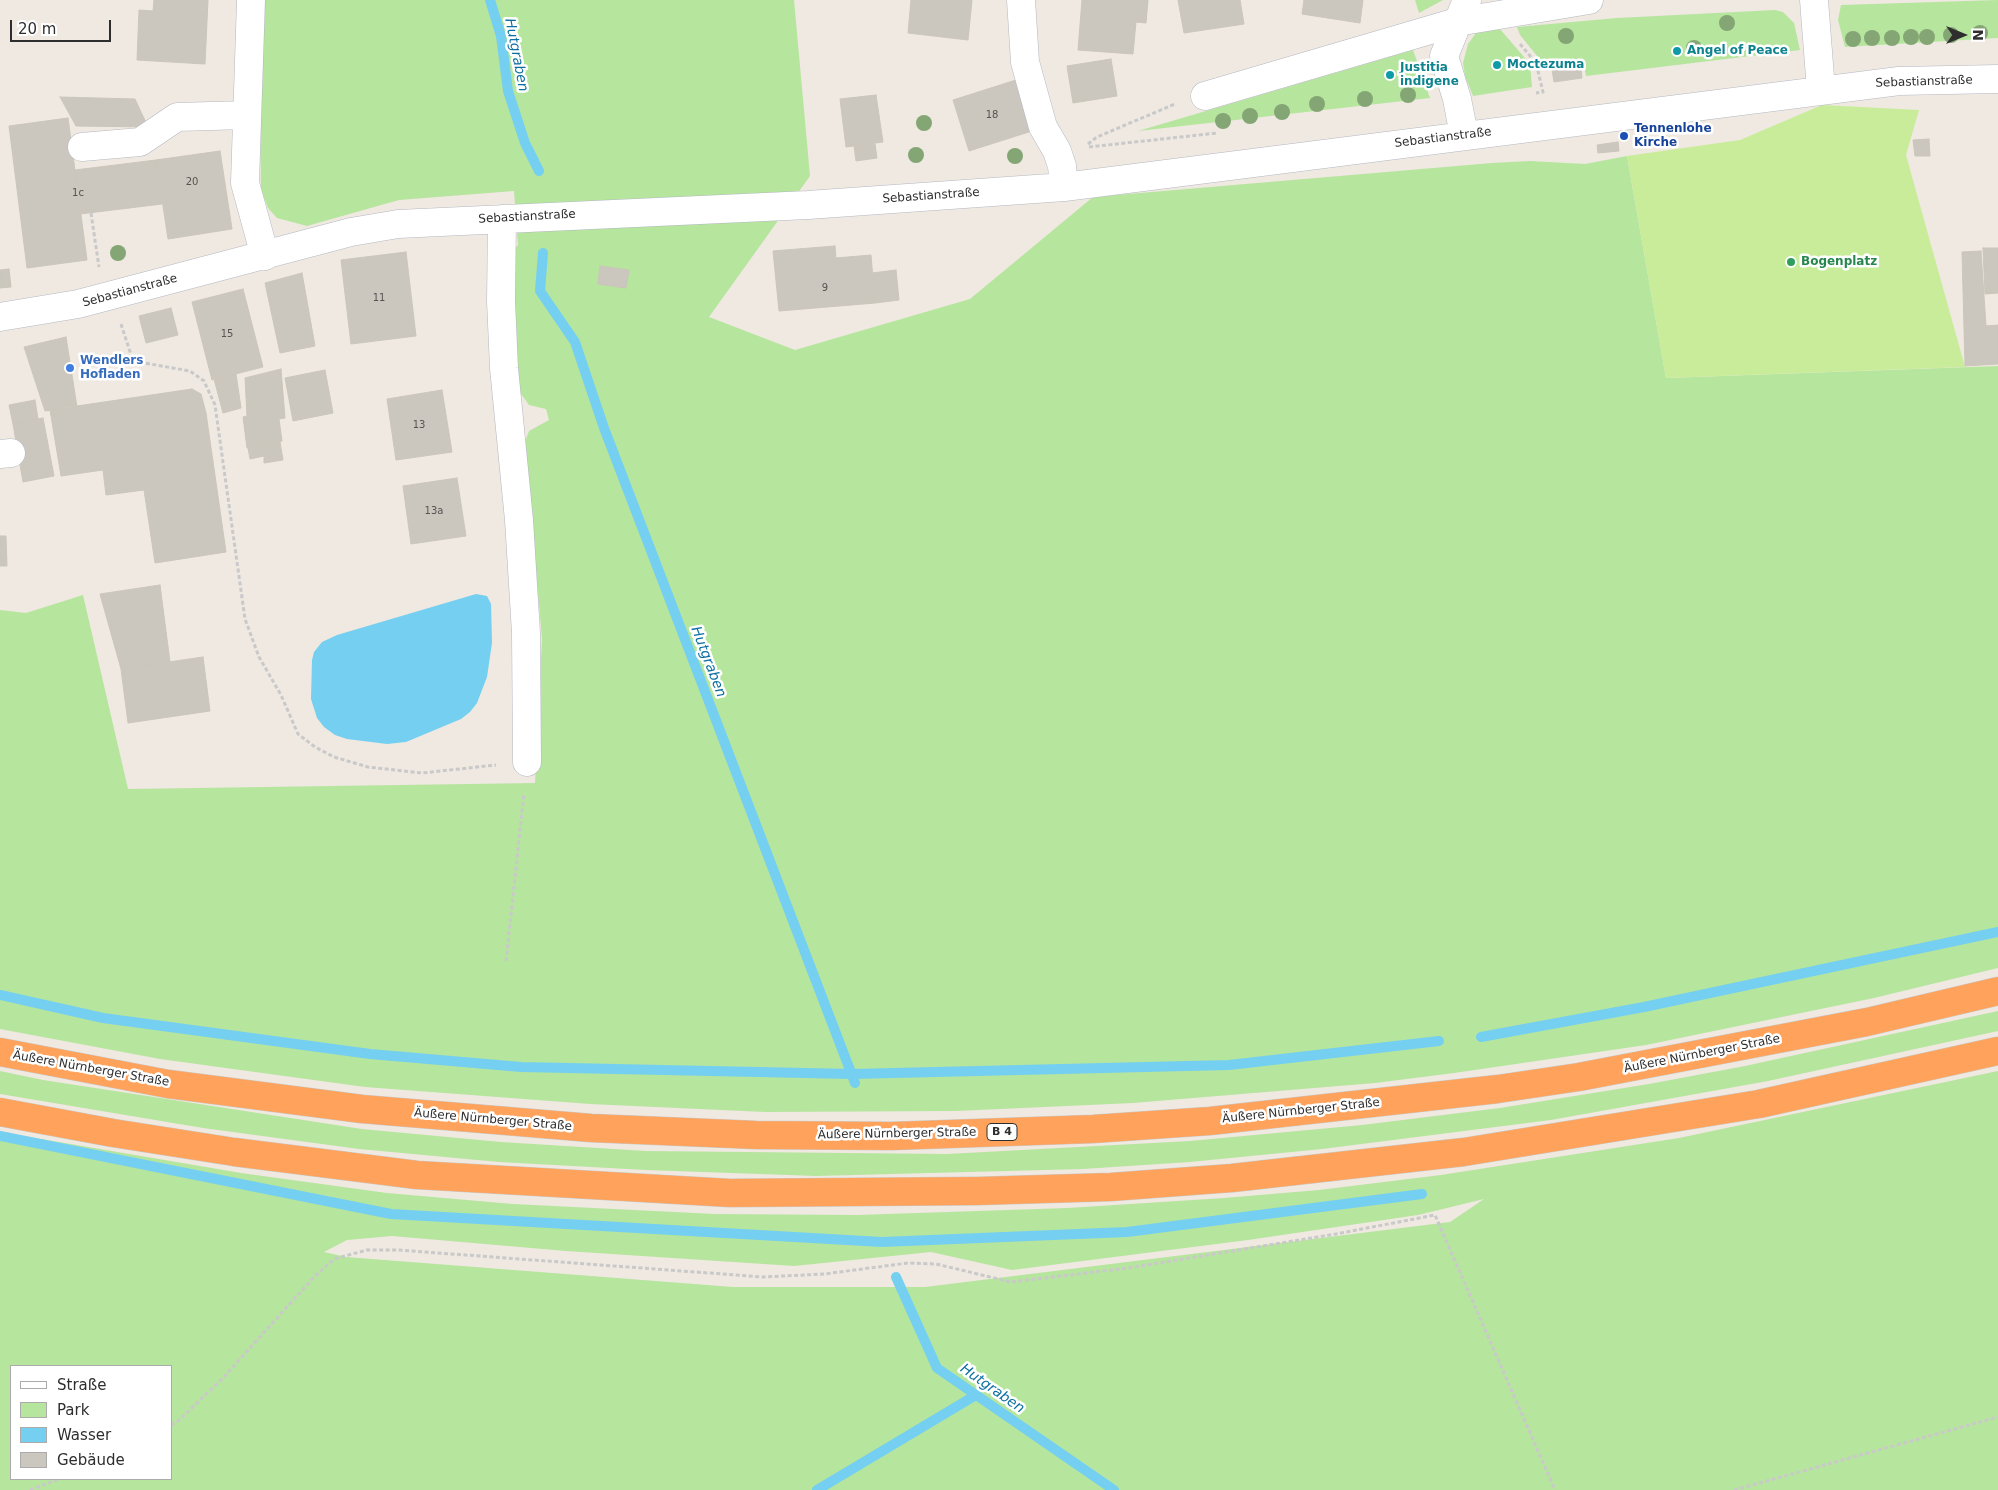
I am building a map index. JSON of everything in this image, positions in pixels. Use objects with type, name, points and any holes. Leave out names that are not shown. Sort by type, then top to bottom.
[{"type":"highway","name":"Äußere Nürnberger Straße","points":[[0,1052],[168,1084],[392,1112],[601,1129],[756,1135],[892,1136],[1092,1129],[1210,1121],[1498,1089],[1597,1073],[1839,1028],[1998,991]]},
{"type":"highway","points":[[0,1112],[113,1133],[234,1152],[417,1175],[730,1193],[978,1192],[1111,1187],[1232,1178],[1464,1152],[1759,1104],[1998,1051]]},
{"type":"street","points":[[251,0],[245,183],[248,200],[265,256]]},
{"type":"street","points":[[1021,0],[1025,62],[1043,127],[1057,151],[1062,166],[1064,187]]},
{"type":"street","points":[[1205,96],[1462,11],[1589,0]]},
{"type":"street","points":[[1814,0],[1821,90]]},
{"type":"street","points":[[1462,11],[1444,56],[1459,106],[1464,135]]},
{"type":"street","name":"Sebastianstraße","points":[[0,317],[36,312],[112,295],[352,232],[398,224],[808,205],[1064,187],[1821,90],[1899,81],[1998,79]]},
{"type":"street","points":[[82,147],[140,142],[177,117],[246,115]]},
{"type":"street","points":[[502,219],[501,302],[504,368],[519,520],[526,633],[527,762]]},
{"type":"path","points":[[1057,151],[1082,148],[1097,136],[1167,106],[1205,96]]},
{"type":"path","points":[[91,213],[99,269],[108,267]]},
{"type":"path","points":[[112,295],[132,362],[190,371],[204,381],[215,405],[244,620],[259,657],[281,695],[298,734],[315,747],[334,757],[368,768],[422,773],[527,762],[506,961]]},
{"type":"path","points":[[172,1424],[221,1380],[314,1276],[334,1259],[367,1250],[398,1250],[763,1277],[824,1274],[908,1263],[936,1264],[1011,1282],[1128,1268],[1336,1234],[1435,1215],[1555,1490]]},
{"type":"path","points":[[1734,1490],[1998,1417]]},
{"type":"path","points":[[30,1490],[56,1480]]},
{"type":"green space","points":[[265,0],[794,0],[810,176],[709,317],[795,350],[970,299],[1093,197],[1492,163],[1530,161],[1585,164],[1627,156],[1666,378],[1998,366],[1998,968],[1874,998],[1646,1045],[1454,1073],[1375,1083],[1133,1103],[956,1111],[765,1112],[590,1104],[365,1087],[160,1059],[0,1029],[0,610],[26,613],[83,595],[128,789],[535,783],[542,639],[525,442],[529,431],[549,420],[546,409],[529,405],[519,391],[515,331],[514,250],[518,245],[514,191],[399,200],[307,226],[277,218],[268,208],[261,189],[260,122]]},
{"type":"green space","points":[[1415,0],[1443,0],[1419,13]]},
{"type":"green space","points":[[1998,0],[1998,38],[1845,47],[1838,20],[1841,5]]},
{"type":"green space","points":[[1775,10],[1783,12],[1794,23],[1800,50],[1586,76],[1583,59],[1542,62],[1520,35],[1517,27],[1617,18]]},
{"type":"green space","points":[[1500,29],[1530,64],[1532,87],[1473,96],[1465,76],[1463,63],[1468,44],[1476,33]]},
{"type":"green space","points":[[1413,50],[1430,98],[1138,131]]},
{"type":"green space","name":"Bogenplatz","points":[[1822,105],[1919,110],[1906,155],[1965,367],[1666,378],[1627,156],[1740,140]]},
{"type":"green space","points":[[1998,1011],[1998,1031],[1768,1081],[1551,1120],[1322,1149],[1190,1162],[1083,1169],[816,1176],[646,1170],[499,1162],[359,1149],[203,1128],[0,1094],[0,1071],[43,1080],[362,1129],[501,1142],[646,1151],[947,1154],[1190,1141],[1362,1125],[1500,1108],[1649,1084],[1745,1066]]},
{"type":"green space","points":[[1998,1071],[1998,1490],[0,1490],[0,1132],[241,1173],[387,1193],[513,1204],[715,1214],[857,1215],[1068,1208],[1319,1190],[1441,1175],[1679,1138]],"holes":[[[1484,1199],[1450,1222],[925,1287],[733,1287],[346,1257],[324,1252],[347,1240],[392,1236],[566,1251],[794,1266],[931,1252],[1012,1270],[1248,1240],[1418,1215]]]},
{"type":"water","points":[[476,594],[487,596],[491,604],[492,643],[487,677],[477,703],[470,712],[461,719],[406,742],[387,744],[347,739],[335,735],[324,727],[317,718],[311,699],[312,660],[314,652],[322,642],[337,635]]},
{"type":"building","points":[[154,0],[208,0],[205,64],[137,60],[139,10],[153,11]]},
{"type":"building","points":[[911,0],[972,0],[968,40],[908,33]]},
{"type":"building","points":[[1082,0],[1148,0],[1146,23],[1136,22],[1133,54],[1078,50]]},
{"type":"building","points":[[1178,0],[1240,0],[1244,24],[1184,33]]},
{"type":"building","points":[[1304,0],[1363,0],[1360,23],[1302,14]]},
{"type":"building","points":[[1111,59],[1117,96],[1073,103],[1067,66]]},
{"type":"building","points":[[1580,60],[1582,78],[1554,82],[1551,63]]},
{"type":"building","points":[[1016,80],[1032,131],[969,151],[953,100]]},
{"type":"building","points":[[876,95],[883,142],[846,147],[840,99]]},
{"type":"building","points":[[60,97],[135,99],[148,127],[76,126]]},
{"type":"building","points":[[68,118],[87,260],[27,268],[9,126]]},
{"type":"building","points":[[1929,139],[1930,156],[1915,156],[1913,140]]},
{"type":"building","points":[[1618,142],[1619,151],[1598,153],[1597,145]]},
{"type":"building","points":[[875,144],[877,158],[856,161],[854,146]]},
{"type":"building","points":[[220,151],[232,229],[168,239],[156,160]]},
{"type":"building","points":[[156,160],[162,204],[80,214],[75,170]]},
{"type":"building","points":[[835,246],[836,258],[871,255],[875,303],[779,311],[773,251]]},
{"type":"building","points":[[1983,248],[1998,248],[1998,293],[1985,294]]},
{"type":"building","points":[[1981,251],[1986,326],[1998,325],[1998,364],[1965,366],[1962,252]]},
{"type":"building","points":[[406,252],[416,336],[351,344],[341,260]]},
{"type":"building","points":[[600,266],[629,270],[626,288],[598,284]]},
{"type":"building","points":[[9,269],[11,287],[0,288],[0,270]]},
{"type":"building","points":[[896,270],[899,300],[875,303],[872,273]]},
{"type":"building","points":[[302,273],[315,346],[280,353],[265,283]]},
{"type":"building","points":[[243,289],[263,367],[212,380],[192,302]]},
{"type":"building","points":[[171,308],[178,335],[146,343],[139,316]]},
{"type":"building","points":[[66,337],[77,407],[45,411],[24,347]]},
{"type":"building","points":[[281,369],[285,418],[279,419],[282,441],[247,448],[243,417],[247,416],[245,378]]},
{"type":"building","points":[[325,370],[333,413],[293,421],[285,378]]},
{"type":"building","points":[[236,374],[241,408],[223,413],[214,379]]},
{"type":"building","points":[[192,389],[201,394],[206,413],[226,552],[155,563],[144,490],[106,495],[103,470],[61,476],[50,410]]},
{"type":"building","points":[[442,390],[452,452],[396,460],[387,399]]},
{"type":"building","points":[[35,400],[38,419],[13,424],[9,405]]},
{"type":"building","points":[[43,418],[54,476],[23,482],[13,424]]},
{"type":"building","points":[[280,442],[283,460],[264,463],[264,456],[250,459],[248,448]]},
{"type":"building","points":[[457,478],[466,536],[411,544],[403,486]]},
{"type":"building","points":[[0,536],[6,536],[7,566],[0,566]]},
{"type":"building","points":[[160,585],[170,662],[121,669],[100,594]]},
{"type":"building","points":[[203,657],[210,711],[128,723],[121,669]]},
{"type":"waterway","name":"Hutgraben","points":[[490,0],[501,36],[508,91],[525,143],[539,171]]},
{"type":"waterway","name":"Hutgraben","points":[[543,253],[540,291],[575,342],[604,428],[855,1083]]},
{"type":"waterway","points":[[1481,1037],[1644,1007],[1998,932]]},
{"type":"waterway","points":[[0,995],[103,1018],[370,1054],[521,1067],[852,1074],[1229,1065],[1439,1041]]},
{"type":"waterway","points":[[0,1136],[391,1214],[882,1242],[1127,1232],[1422,1194]]},
{"type":"waterway","name":"Hutgraben","points":[[896,1277],[937,1368],[1114,1490]]},
{"type":"waterway","points":[[817,1490],[976,1395]]},
{"type":"place","name":"Angel of Peace","points":[[1677,51]]},
{"type":"place","name":"Moctezuma","points":[[1497,65]]},
{"type":"place","name":"Justitia indigene","points":[[1390,75]]},
{"type":"place","name":"Tennenlohe Kirche","points":[[1624,136]]},
{"type":"place","name":"Bogenplatz","points":[[1791,262]]},
{"type":"place","name":"Wendlers Hofladen","points":[[70,368]]}]
